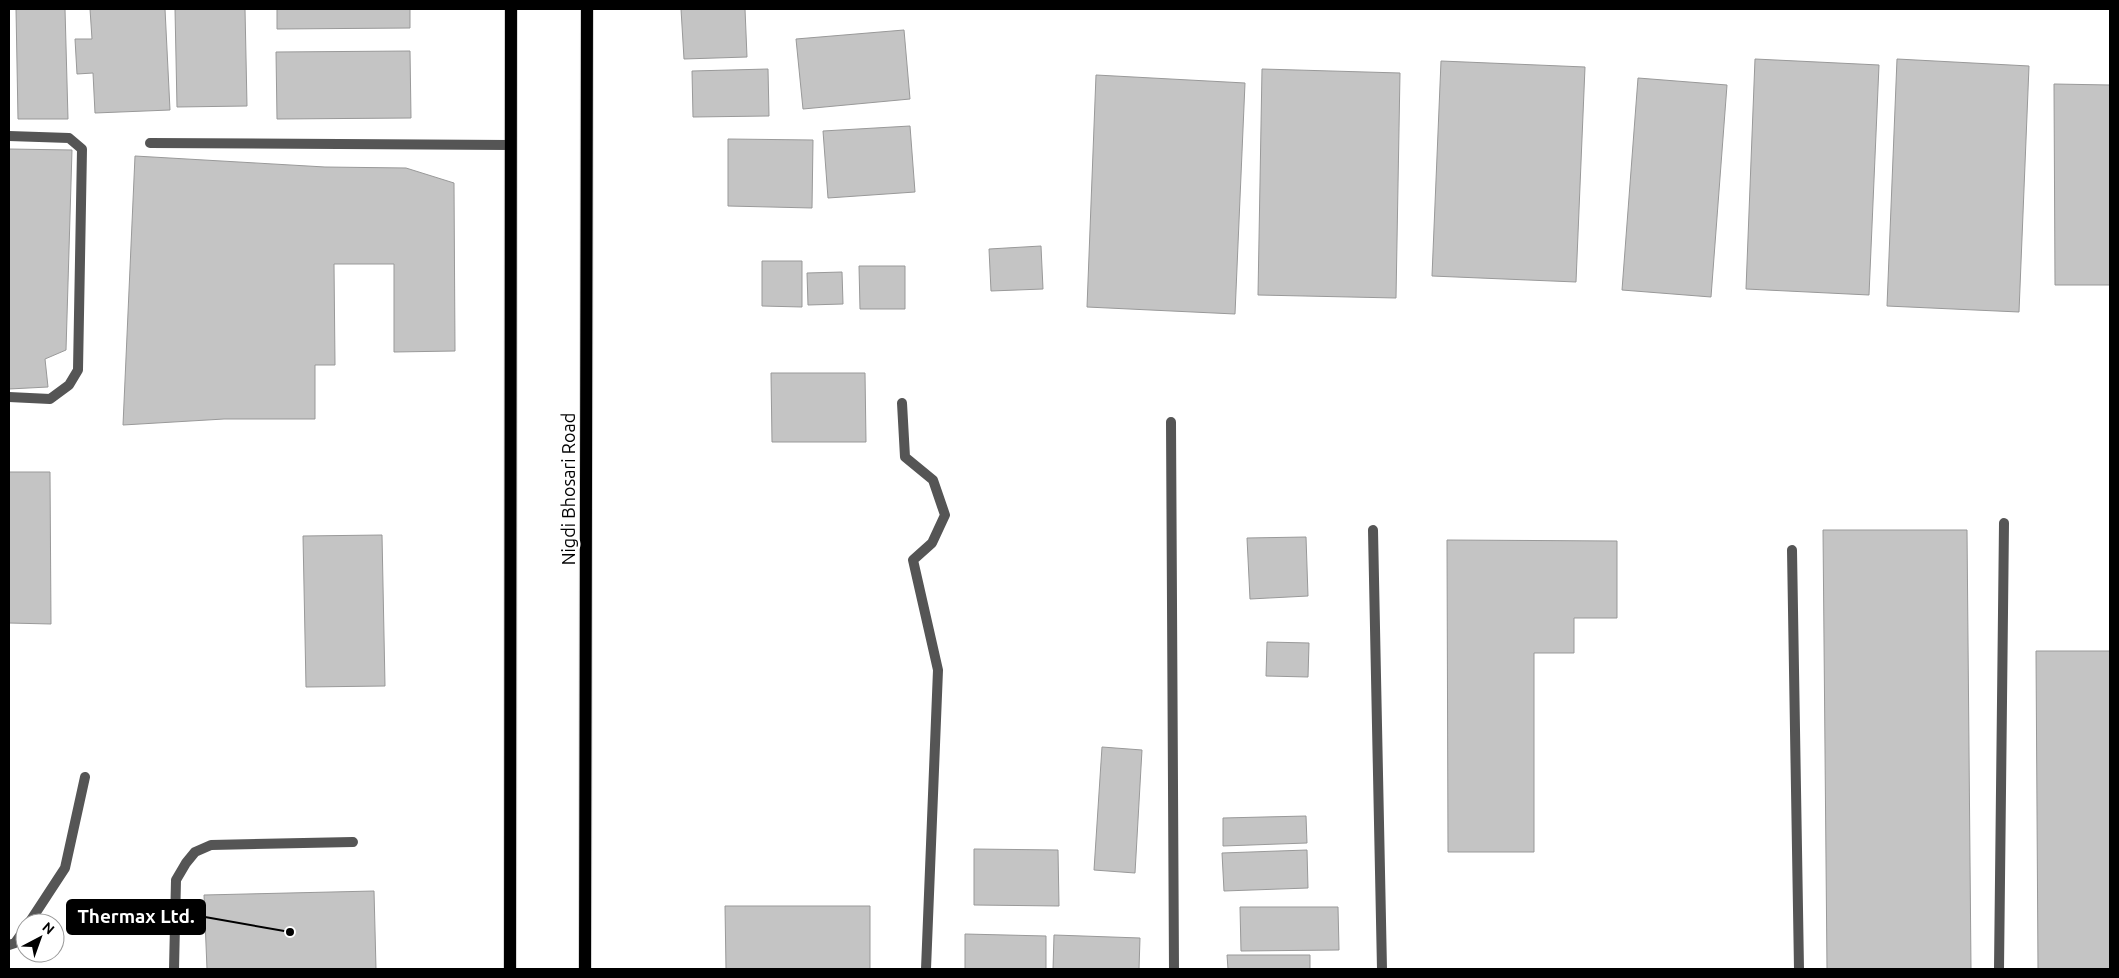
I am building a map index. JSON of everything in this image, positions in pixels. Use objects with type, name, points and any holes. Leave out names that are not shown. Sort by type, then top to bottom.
[{"type":"main road","points":[[510,969],[511,9]]},
{"type":"main road","name":"Nigdi Bhosari Road","points":[[585,969],[587,9]]},
{"type":"lane","points":[[9,136],[69,138],[82,149],[78,370],[68,386],[50,399],[9,396]]},
{"type":"lane","points":[[150,143],[511,145]]},
{"type":"lane","points":[[902,403],[905,457],[933,480],[945,515],[932,543],[913,560],[938,670],[926,969]]},
{"type":"lane","points":[[1171,422],[1174,969]]},
{"type":"lane","points":[[1999,969],[2004,523]]},
{"type":"lane","points":[[1373,530],[1382,969]]},
{"type":"lane","points":[[1792,550],[1799,969]]},
{"type":"lane","points":[[36,913],[65,868],[85,777]]},
{"type":"lane","points":[[174,969],[176,880],[195,852],[211,845],[353,842]]},
{"type":"building","points":[[16,9],[65,9],[68,119],[18,119]]},
{"type":"building","points":[[90,9],[165,9],[170,110],[95,113],[93,73],[77,74],[75,39],[92,39]]},
{"type":"building","points":[[175,9],[245,9],[247,106],[177,107]]},
{"type":"building","points":[[277,9],[410,9],[410,28],[277,29]]},
{"type":"building","points":[[681,9],[745,9],[747,57],[684,59]]},
{"type":"building","points":[[904,30],[910,99],[803,109],[796,39]]},
{"type":"building","points":[[410,51],[411,118],[277,119],[276,52]]},
{"type":"building","points":[[1755,59],[1879,65],[1869,295],[1746,289]]},
{"type":"building","points":[[1897,59],[2029,66],[2019,312],[1887,306]]},
{"type":"building","points":[[1441,61],[1585,67],[1576,282],[1432,276]]},
{"type":"building","points":[[768,69],[769,116],[693,117],[692,71]]},
{"type":"building","points":[[1262,69],[1400,73],[1396,298],[1258,295]]},
{"type":"building","points":[[1096,75],[1245,83],[1235,314],[1087,307]]},
{"type":"building","points":[[1638,78],[1727,85],[1711,297],[1622,290]]},
{"type":"building","points":[[2054,84],[2110,85],[2110,285],[2055,285]]},
{"type":"building","points":[[910,126],[915,192],[828,198],[823,131]]},
{"type":"building","points":[[728,139],[813,140],[812,208],[728,206]]},
{"type":"building","points":[[9,149],[72,150],[66,350],[45,359],[48,387],[9,389]]},
{"type":"building","points":[[135,156],[325,167],[406,168],[454,183],[455,351],[394,352],[394,264],[334,264],[335,365],[315,365],[315,419],[224,419],[123,425]]},
{"type":"building","points":[[1041,246],[1043,289],[991,291],[989,249]]},
{"type":"building","points":[[762,261],[802,261],[802,307],[762,306]]},
{"type":"building","points":[[859,266],[905,266],[905,309],[860,309]]},
{"type":"building","points":[[842,272],[843,304],[808,305],[807,273]]},
{"type":"building","points":[[771,373],[865,373],[866,442],[772,442]]},
{"type":"building","points":[[9,472],[50,472],[51,624],[9,623]]},
{"type":"building","points":[[1823,530],[1967,530],[1971,969],[1827,969]]},
{"type":"building","points":[[382,535],[385,686],[306,687],[303,536]]},
{"type":"building","points":[[1306,537],[1308,596],[1250,599],[1247,538]]},
{"type":"building","points":[[1447,540],[1617,541],[1617,618],[1574,618],[1574,653],[1534,653],[1534,852],[1448,852]]},
{"type":"building","points":[[1267,642],[1309,643],[1308,677],[1266,676]]},
{"type":"building","points":[[2036,651],[2110,651],[2110,969],[2038,969]]},
{"type":"building","points":[[1102,747],[1142,750],[1135,873],[1094,870]]},
{"type":"building","points":[[1306,816],[1307,843],[1223,846],[1223,818]]},
{"type":"building","points":[[974,849],[1058,850],[1059,906],[974,905]]},
{"type":"building","points":[[1307,850],[1308,888],[1224,891],[1222,853]]},
{"type":"building","points":[[374,891],[376,969],[207,969],[204,895]]},
{"type":"building","points":[[725,906],[870,906],[870,969],[726,969]]},
{"type":"building","points":[[1240,907],[1338,907],[1339,950],[1241,951]]},
{"type":"building","points":[[965,934],[1046,936],[1046,969],[965,969]]},
{"type":"building","points":[[1054,935],[1140,938],[1139,969],[1053,969]]},
{"type":"building","points":[[1227,955],[1310,955],[1310,969],[1228,969]]},
{"type":"place","name":"Thermax Ltd.","points":[[290,932]]}]
